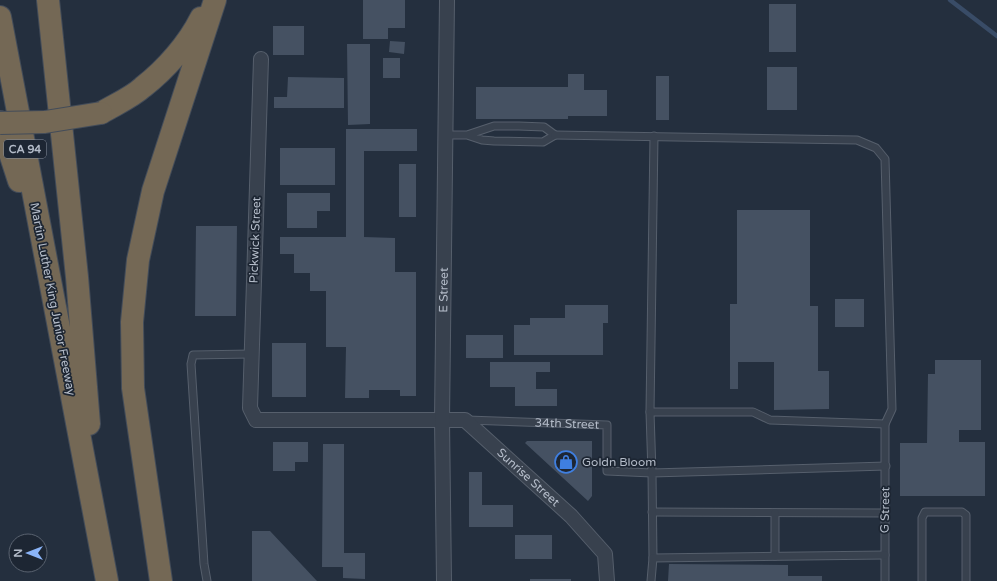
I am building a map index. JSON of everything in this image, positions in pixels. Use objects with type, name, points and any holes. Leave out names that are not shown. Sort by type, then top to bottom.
[{"type":"highway","points":[[48,0],[77,277],[98,537]]},
{"type":"highway","points":[[49,280],[0,122],[45,122],[100,113],[143,88],[172,59],[196,27],[209,0]]},
{"type":"highway","points":[[160,581],[133,388],[132,322],[138,260],[153,191],[215,0]]},
{"type":"highway","name":"Martin Luther King Junior Freeway","points":[[0,17],[107,581]]},
{"type":"street","name":"E Street","points":[[444,581],[442,420],[447,0]]},
{"type":"street","name":"Pickwick Street","points":[[261,59],[250,408],[256,420],[442,420]]},
{"type":"street","points":[[442,420],[465,420]]},
{"type":"street","name":"Sunrise Street","points":[[465,420],[571,516],[605,554],[607,581]]},
{"type":"lane","points":[[467,135],[494,126],[544,126],[556,135]]},
{"type":"lane","points":[[446,135],[467,135],[482,140],[494,141],[543,142],[556,135],[857,140],[876,148],[885,158],[892,409],[885,424],[770,420],[753,412],[650,412]]},
{"type":"lane","points":[[651,581],[653,558],[650,412],[654,136]]},
{"type":"lane","points":[[207,581],[204,564],[191,364],[193,355],[252,354]]},
{"type":"lane","name":"34th Street","points":[[465,420],[607,425],[608,471],[652,472]]},
{"type":"lane","name":"G Street","points":[[885,424],[885,581]]},
{"type":"lane","points":[[652,472],[886,466]]},
{"type":"lane","points":[[652,512],[885,513]]},
{"type":"lane","points":[[922,581],[922,518],[925,512],[962,512],[966,515],[966,581]]},
{"type":"lane","points":[[775,513],[775,556]]},
{"type":"lane","points":[[653,558],[885,555]]},
{"type":"building","points":[[363,0],[405,0],[405,28],[388,28],[388,39],[363,39]]},
{"type":"building","points":[[769,4],[796,4],[796,52],[769,52]]},
{"type":"building","points":[[273,26],[304,26],[304,55],[273,55]]},
{"type":"building","points":[[390,41],[405,42],[404,54],[389,52]]},
{"type":"building","points":[[347,44],[370,44],[370,124],[348,125]]},
{"type":"building","points":[[383,58],[400,58],[400,78],[383,78]]},
{"type":"building","points":[[767,67],[797,67],[797,110],[767,110]]},
{"type":"building","points":[[568,74],[584,74],[584,90],[607,90],[607,116],[568,116],[568,119],[476,119],[476,87],[568,87]]},
{"type":"building","points":[[656,76],[669,76],[669,120],[656,120]]},
{"type":"building","points":[[288,77],[344,78],[344,108],[274,108],[274,97],[287,97]]},
{"type":"building","points":[[346,129],[417,129],[417,151],[364,151],[364,237],[395,238],[395,272],[416,272],[416,396],[400,396],[400,390],[369,390],[369,398],[345,398],[346,347],[326,347],[326,291],[310,291],[310,273],[294,273],[294,254],[280,254],[280,237],[346,237]]},
{"type":"building","points":[[280,148],[335,148],[335,185],[280,185]]},
{"type":"building","points":[[399,164],[416,164],[416,217],[399,217]]},
{"type":"building","points":[[287,193],[330,193],[330,211],[317,211],[317,228],[287,228]]},
{"type":"building","points":[[737,210],[810,210],[810,306],[818,306],[818,371],[829,371],[829,409],[774,410],[774,362],[738,362],[738,389],[730,389],[730,304],[737,304]]},
{"type":"building","points":[[196,226],[237,226],[236,316],[195,316]]},
{"type":"building","points":[[835,299],[864,299],[864,327],[835,327]]},
{"type":"building","points":[[565,305],[608,305],[608,323],[603,323],[603,355],[514,355],[514,325],[530,325],[530,318],[565,318]]},
{"type":"building","points":[[466,335],[503,335],[503,358],[466,358]]},
{"type":"building","points":[[272,343],[306,343],[306,397],[272,397]]},
{"type":"building","points":[[935,360],[981,360],[981,430],[959,430],[959,442],[985,442],[985,496],[900,496],[900,443],[927,443],[928,374],[935,374]]},
{"type":"building","points":[[490,362],[550,362],[550,372],[536,372],[536,389],[557,389],[557,406],[515,406],[515,387],[490,387]]},
{"type":"building","points":[[527,441],[592,441],[592,496],[588,501],[525,443]]},
{"type":"building","points":[[273,442],[308,442],[308,462],[295,462],[295,471],[273,471]]},
{"type":"building","points":[[323,444],[344,444],[344,553],[365,553],[365,579],[343,578],[343,567],[322,567]]},
{"type":"building","points":[[469,472],[482,472],[482,505],[513,505],[513,527],[469,527]]},
{"type":"building","points":[[252,531],[270,531],[317,581],[252,581]]},
{"type":"building","points":[[515,535],[552,535],[552,559],[515,559]]},
{"type":"building","points":[[669,564],[788,565],[788,576],[822,576],[822,581],[668,581]]},
{"type":"building","points":[[530,579],[571,579],[571,581],[530,581]]},
{"type":"waterway","points":[[950,0],[997,36]]},
{"type":"place","name":"Goldn Bloom","points":[[566,462]]}]
